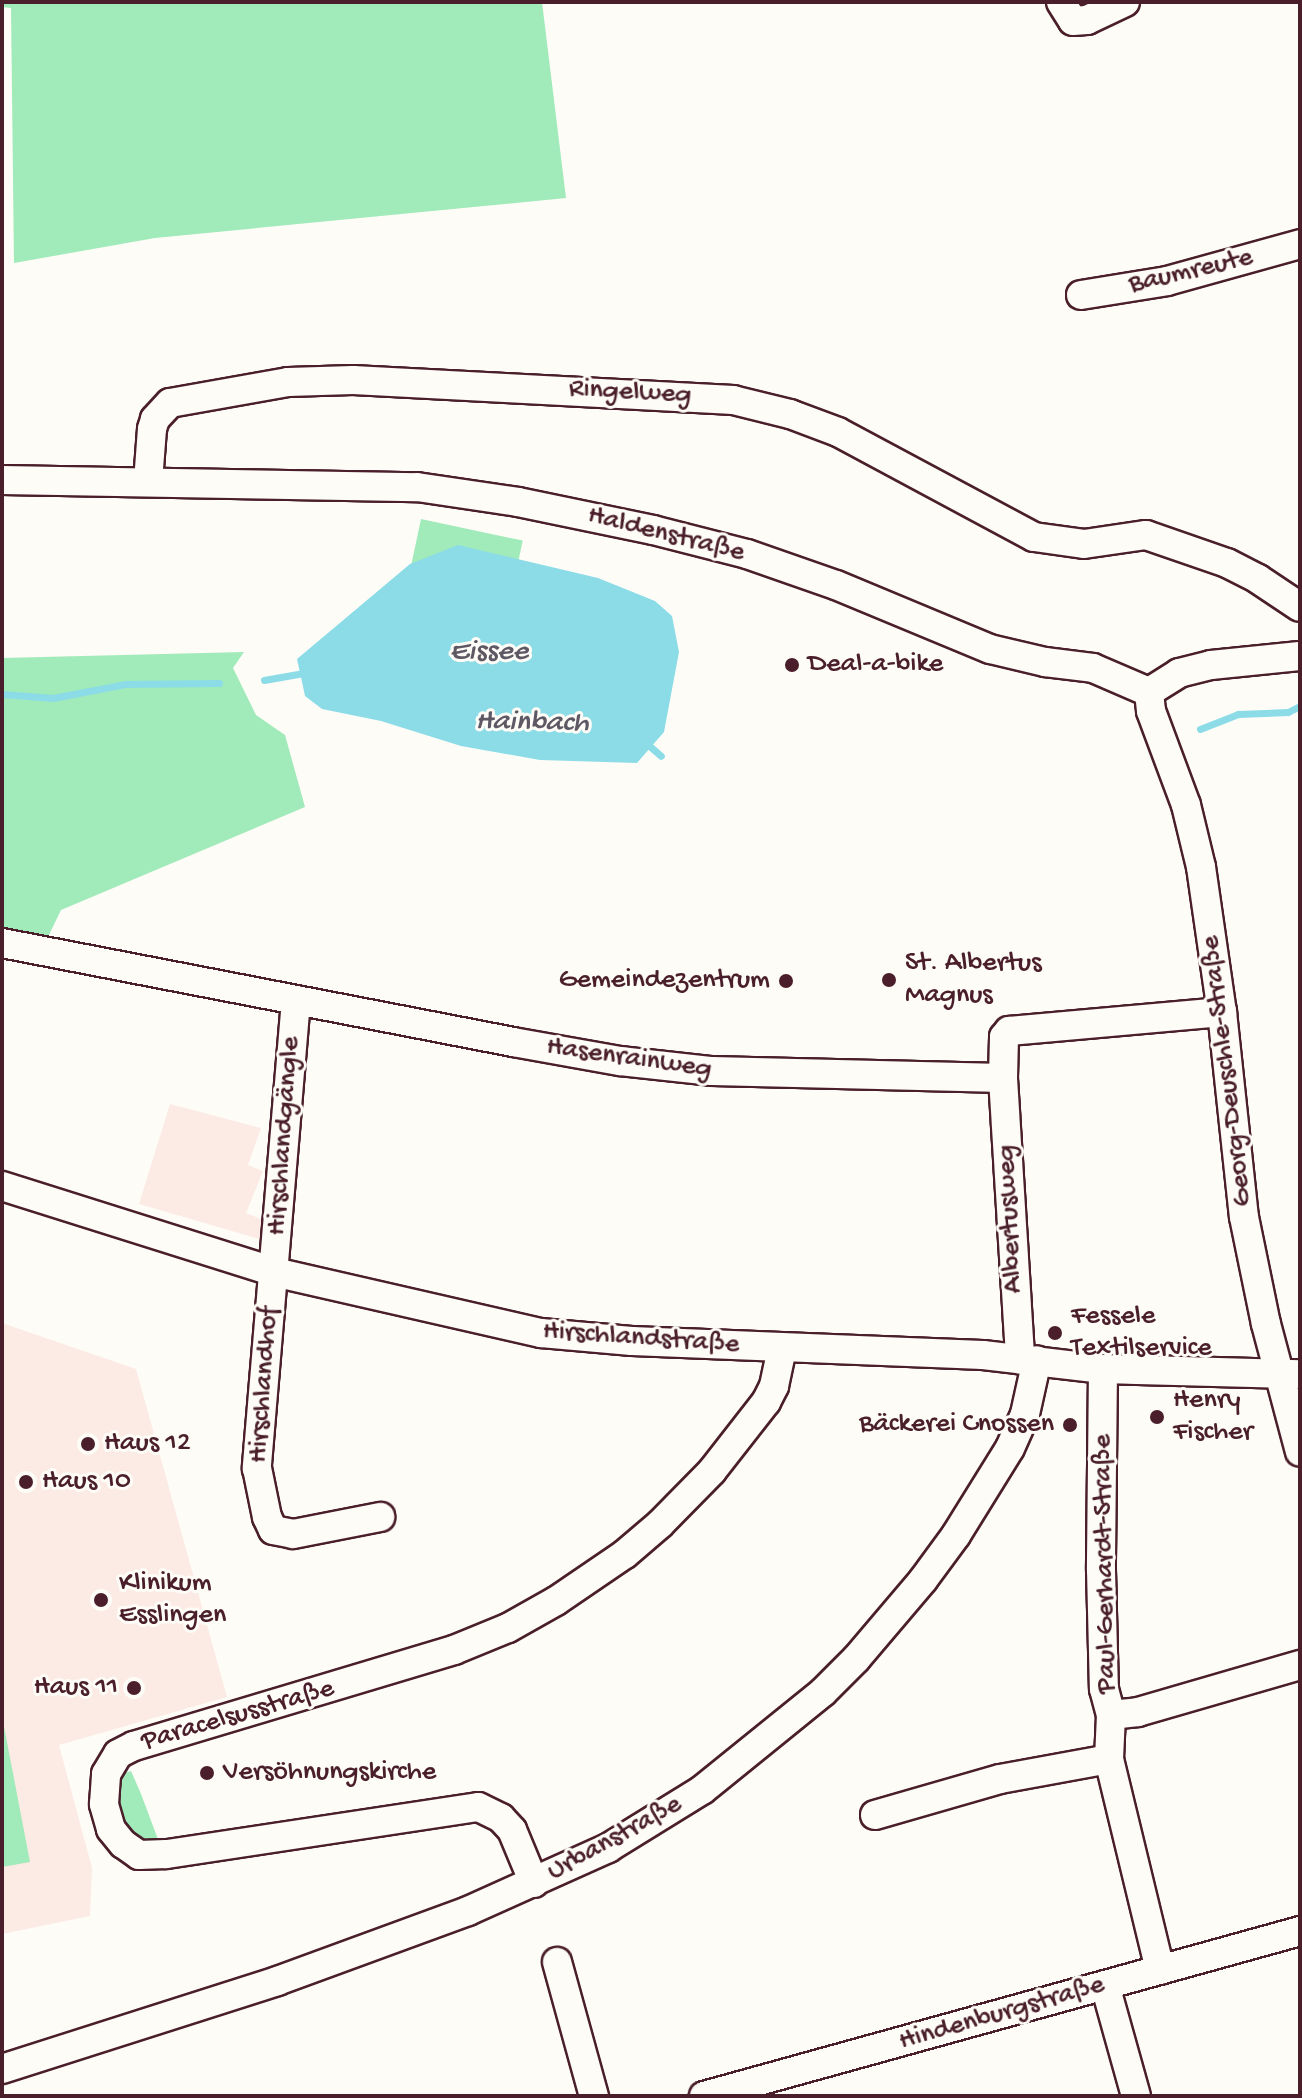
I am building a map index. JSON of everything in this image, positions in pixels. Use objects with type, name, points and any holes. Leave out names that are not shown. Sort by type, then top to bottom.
[{"type":"street","points":[[1061,2],[1073,21],[1087,20],[1125,2]]},
{"type":"street","name":"Baumreute","points":[[1081,295],[1167,281],[1300,244]]},
{"type":"street","name":"Ringelweg","points":[[148,482],[155,419],[170,403],[317,380],[584,390],[733,400],[790,414],[838,432],[1034,537],[1084,544],[1146,535],[1227,563],[1300,607]]},
{"type":"street","name":"Haldenstraße","points":[[2,480],[417,487],[586,515],[747,554],[836,585],[990,649],[1045,662],[1093,668],[1149,692]]},
{"type":"street","points":[[1149,692],[1179,673],[1211,665],[1300,656]]},
{"type":"street","name":"Georg-Deuschle-Straße","points":[[1149,692],[1151,711],[1194,834],[1209,908],[1244,1217],[1290,1374],[1300,1452]]},
{"type":"street","name":"Hasenrainweg","points":[[2,943],[513,1042],[667,1067],[768,1073],[1003,1078]]},
{"type":"street","name":"Hirschlandgängle","points":[[274,1272],[296,1000]]},
{"type":"street","points":[[1003,1078],[1004,1037],[1009,1031],[1222,1012]]},
{"type":"street","name":"Albertusweg","points":[[1003,1078],[1028,1360]]},
{"type":"street","name":"Hirschlandstraße","points":[[2,1186],[274,1272],[541,1333],[1028,1360],[1103,1369],[1290,1374]]},
{"type":"street","name":"Hirschlandhof","points":[[274,1272],[257,1468],[270,1526],[293,1534],[380,1517]]},
{"type":"street","name":"Paracelsusstraße","points":[[534,1883],[512,1830],[501,1818],[478,1807],[147,1856],[123,1844],[111,1829],[104,1804],[106,1774],[118,1754],[134,1746],[395,1669],[485,1638],[529,1617],[591,1578],[660,1524],[738,1440],[774,1386],[782,1348]]},
{"type":"street","name":"Urbanstraße","points":[[2,2069],[277,1981],[534,1883],[608,1848],[702,1790],[786,1725],[856,1659],[923,1580],[988,1486],[1025,1414],[1028,1360]]},
{"type":"street","name":"Paul-Gerhardt-Straße","points":[[1103,1369],[1102,1631],[1104,1689],[1111,1715],[1109,1759],[1160,1970]]},
{"type":"street","points":[[1111,1715],[1138,1712],[1300,1665]]},
{"type":"street","points":[[875,1815],[1000,1779],[1109,1759]]},
{"type":"street","name":"Hindenburgstraße","points":[[704,2096],[1300,1931]]},
{"type":"street","points":[[557,1962],[594,2096]]},
{"type":"street","points":[[1105,1985],[1136,2096]]},
{"type":"shaded area","points":[[170,1104],[261,1128],[248,1165],[263,1171],[246,1213],[266,1221],[263,1240],[139,1204]]},
{"type":"shaded area","name":"Klinikum Esslingen","points":[[2,1323],[136,1369],[227,1697],[59,1745],[92,1868],[90,1916],[2,1934]]},
{"type":"green space","points":[[2,2],[542,2],[566,198],[155,238],[14,263],[11,8],[2,7]]},
{"type":"green space","points":[[421,519],[523,541],[499,654],[397,632]]},
{"type":"green space","points":[[244,652],[233,668],[256,715],[285,735],[305,807],[61,910],[46,941],[2,933],[2,658]]},
{"type":"green space","points":[[2,1716],[30,1862],[2,1867]]},
{"type":"green space","points":[[131,1771],[159,1842],[143,1842],[122,1826],[114,1789],[119,1775]]},
{"type":"water","name":"Eissee","points":[[458,545],[598,578],[655,601],[672,616],[679,652],[664,732],[637,763],[540,760],[461,746],[381,721],[322,709],[305,696],[297,659],[410,564]]},
{"type":"waterway","name":"Hainbach","points":[[264,680],[309,672]]},
{"type":"waterway","name":"Hainbach","points":[[2,694],[53,698],[125,684],[219,683]]},
{"type":"waterway","name":"Hainbach","points":[[1200,729],[1238,714],[1288,712],[1300,706]]},
{"type":"waterway","name":"Hainbach","points":[[645,742],[661,756]]},
{"type":"place","name":"Deal-a-bike","points":[[792,665]]},
{"type":"place","name":"St. Albertus Magnus","points":[[889,980]]},
{"type":"place","name":"Gemeindezentrum","points":[[786,981]]},
{"type":"place","name":"Fessele Textilservice","points":[[1055,1333]]},
{"type":"place","name":"Henry Fischer","points":[[1157,1417]]},
{"type":"place","name":"Bäckerei Cnossen","points":[[1070,1425]]},
{"type":"place","name":"Haus 12","points":[[88,1444]]},
{"type":"place","name":"Haus 10","points":[[26,1482]]},
{"type":"place","name":"Klinikum Esslingen","points":[[101,1600]]},
{"type":"place","name":"Haus 11","points":[[134,1688]]},
{"type":"place","name":"Versöhnungskirche","points":[[207,1773]]}]
